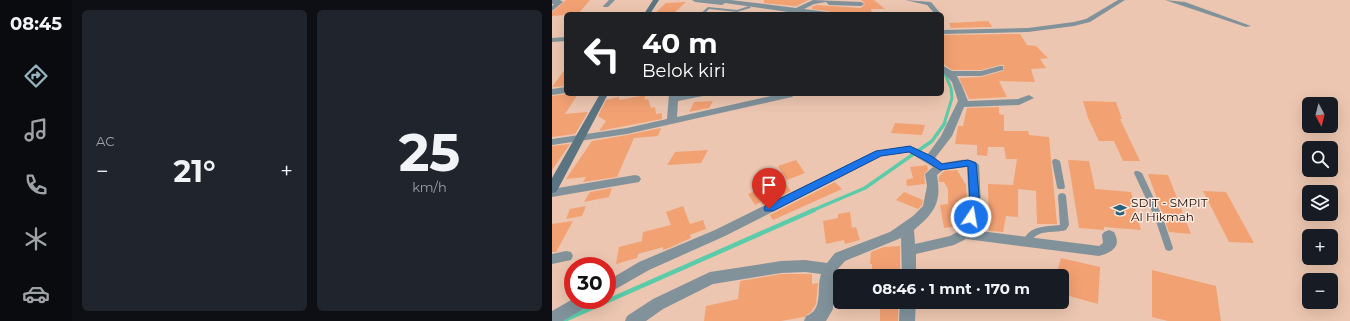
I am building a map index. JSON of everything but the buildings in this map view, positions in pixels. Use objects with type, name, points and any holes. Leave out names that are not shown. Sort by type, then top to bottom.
[{"type":"main road","points":[[649,12],[656,0]]},
{"type":"main road","points":[[552,189],[603,96]]},
{"type":"street","points":[[606,6],[612,0]]},
{"type":"street","points":[[695,0],[795,12],[812,2],[828,0],[829,3],[834,4],[861,4]]},
{"type":"street","points":[[716,0],[795,12]]},
{"type":"street","points":[[908,0],[929,4],[936,12]]},
{"type":"street","points":[[946,30],[1035,29],[1074,24],[1088,21],[1122,0]]},
{"type":"street","points":[[1168,0],[1183,3],[1248,26]]},
{"type":"street","points":[[552,9],[560,2],[554,1]]},
{"type":"street","points":[[552,40],[564,39]]},
{"type":"street","points":[[552,47],[564,45]]},
{"type":"street","points":[[951,74],[970,74],[1000,68]]},
{"type":"street","points":[[944,69],[954,77],[960,88],[963,104]]},
{"type":"street","points":[[552,92],[564,90]]},
{"type":"street","points":[[672,121],[674,96]]},
{"type":"street","points":[[552,142],[672,121],[783,96]]},
{"type":"street","points":[[926,157],[948,136],[955,121],[958,108],[963,104],[1019,102],[1029,98]]},
{"type":"street","points":[[616,283],[644,266],[720,233],[879,153],[910,149],[926,157],[940,168]]},
{"type":"street","points":[[812,321],[818,320],[825,309],[826,282],[830,269],[840,257],[895,235],[907,228],[929,208],[933,186],[931,174],[940,168],[968,163],[973,165],[975,205],[964,234]]},
{"type":"street","points":[[552,193],[635,179]]},
{"type":"street","points":[[907,228],[909,269]]},
{"type":"street","points":[[909,250],[927,248],[954,240],[964,234],[1099,251],[1107,248],[1110,244],[1109,235]]},
{"type":"street","points":[[552,259],[566,256]]},
{"type":"street","points":[[633,321],[658,304],[710,278],[781,267],[805,266],[830,269]]},
{"type":"street","points":[[552,319],[569,309]]},
{"type":"street","points":[[907,321],[908,309]]},
{"type":"lane","points":[[704,12],[708,8],[737,11],[749,7]]},
{"type":"lane","points":[[1056,161],[1061,187]]},
{"type":"lane","points":[[1138,173],[1159,218],[1170,248]]},
{"type":"lane","points":[[1027,241],[1028,236],[1035,231],[1063,228],[1065,225],[1062,196]]},
{"type":"waterway","points":[[944,74],[951,88],[952,98],[944,124]]},
{"type":"waterway","points":[[811,211],[865,188],[932,141],[945,123]]},
{"type":"waterway","points":[[562,321],[814,210]]},
{"type":"place","name":"SDIT - SMPIT Al Hikmah","points":[[1120,210]]},
{"type":"route","points":[[769,209],[879,153],[910,149],[937,164],[940,168],[968,163],[973,165],[975,205],[971,217]]}]
